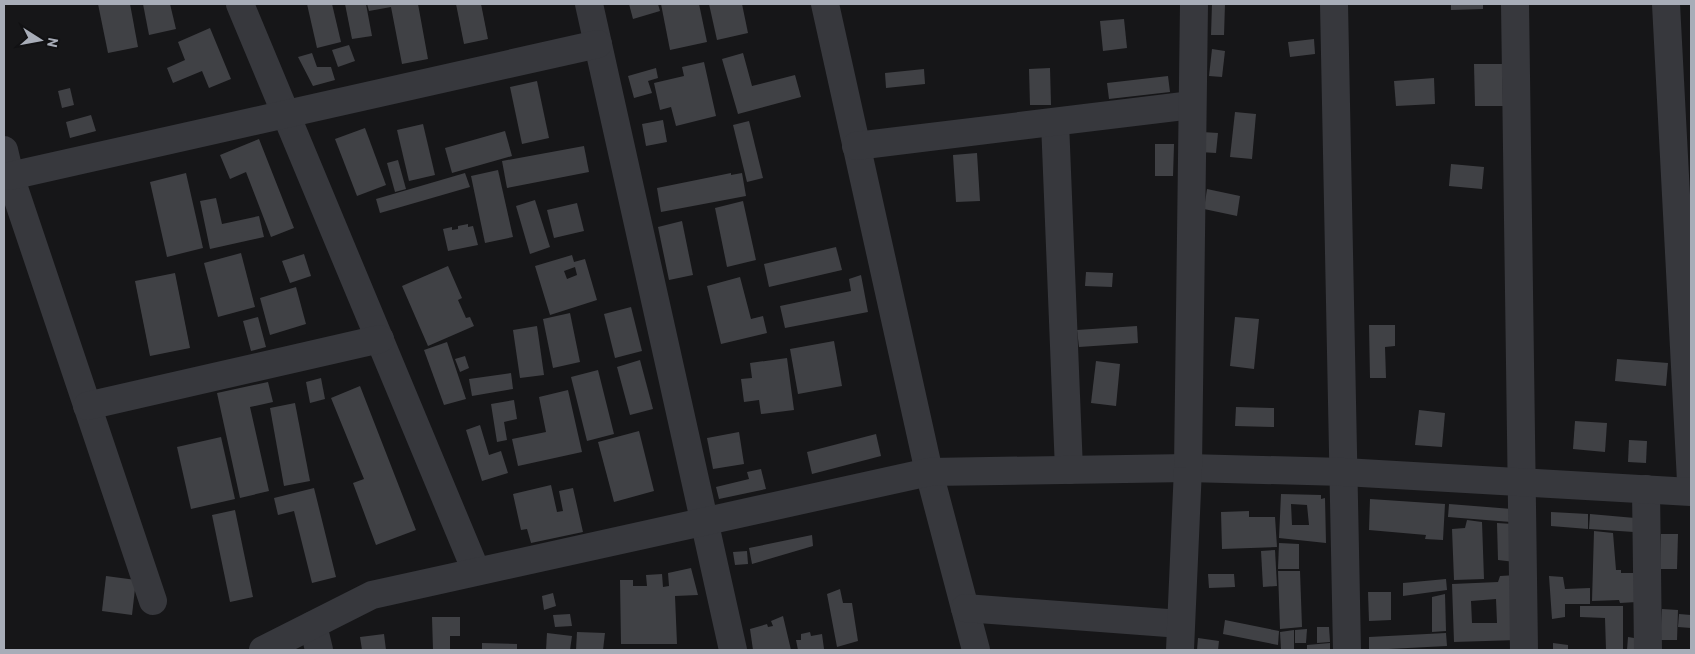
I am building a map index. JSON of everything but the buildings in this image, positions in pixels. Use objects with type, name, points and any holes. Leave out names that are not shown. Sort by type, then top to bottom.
[{"type":"street","points":[[240,4],[476,571]]},
{"type":"street","points":[[589,4],[733,650]]},
{"type":"street","points":[[825,4],[929,472],[976,650]]},
{"type":"street","points":[[965,608],[1181,637],[1188,468],[1194,4]]},
{"type":"street","points":[[1334,4],[1347,650]]},
{"type":"street","points":[[1515,4],[1524,650]]},
{"type":"street","points":[[1666,4],[1691,481]]},
{"type":"street","points":[[10,176],[598,44]]},
{"type":"street","points":[[856,146],[1192,105]]},
{"type":"street","points":[[1055,122],[1069,470]]},
{"type":"street","points":[[4,150],[10,176],[152,601]]},
{"type":"street","points":[[87,406],[380,339]]},
{"type":"street","points":[[263,650],[316,638],[372,595],[929,472],[1188,468],[1344,472],[1691,492]]},
{"type":"street","points":[[1646,489],[1648,650]]}]
